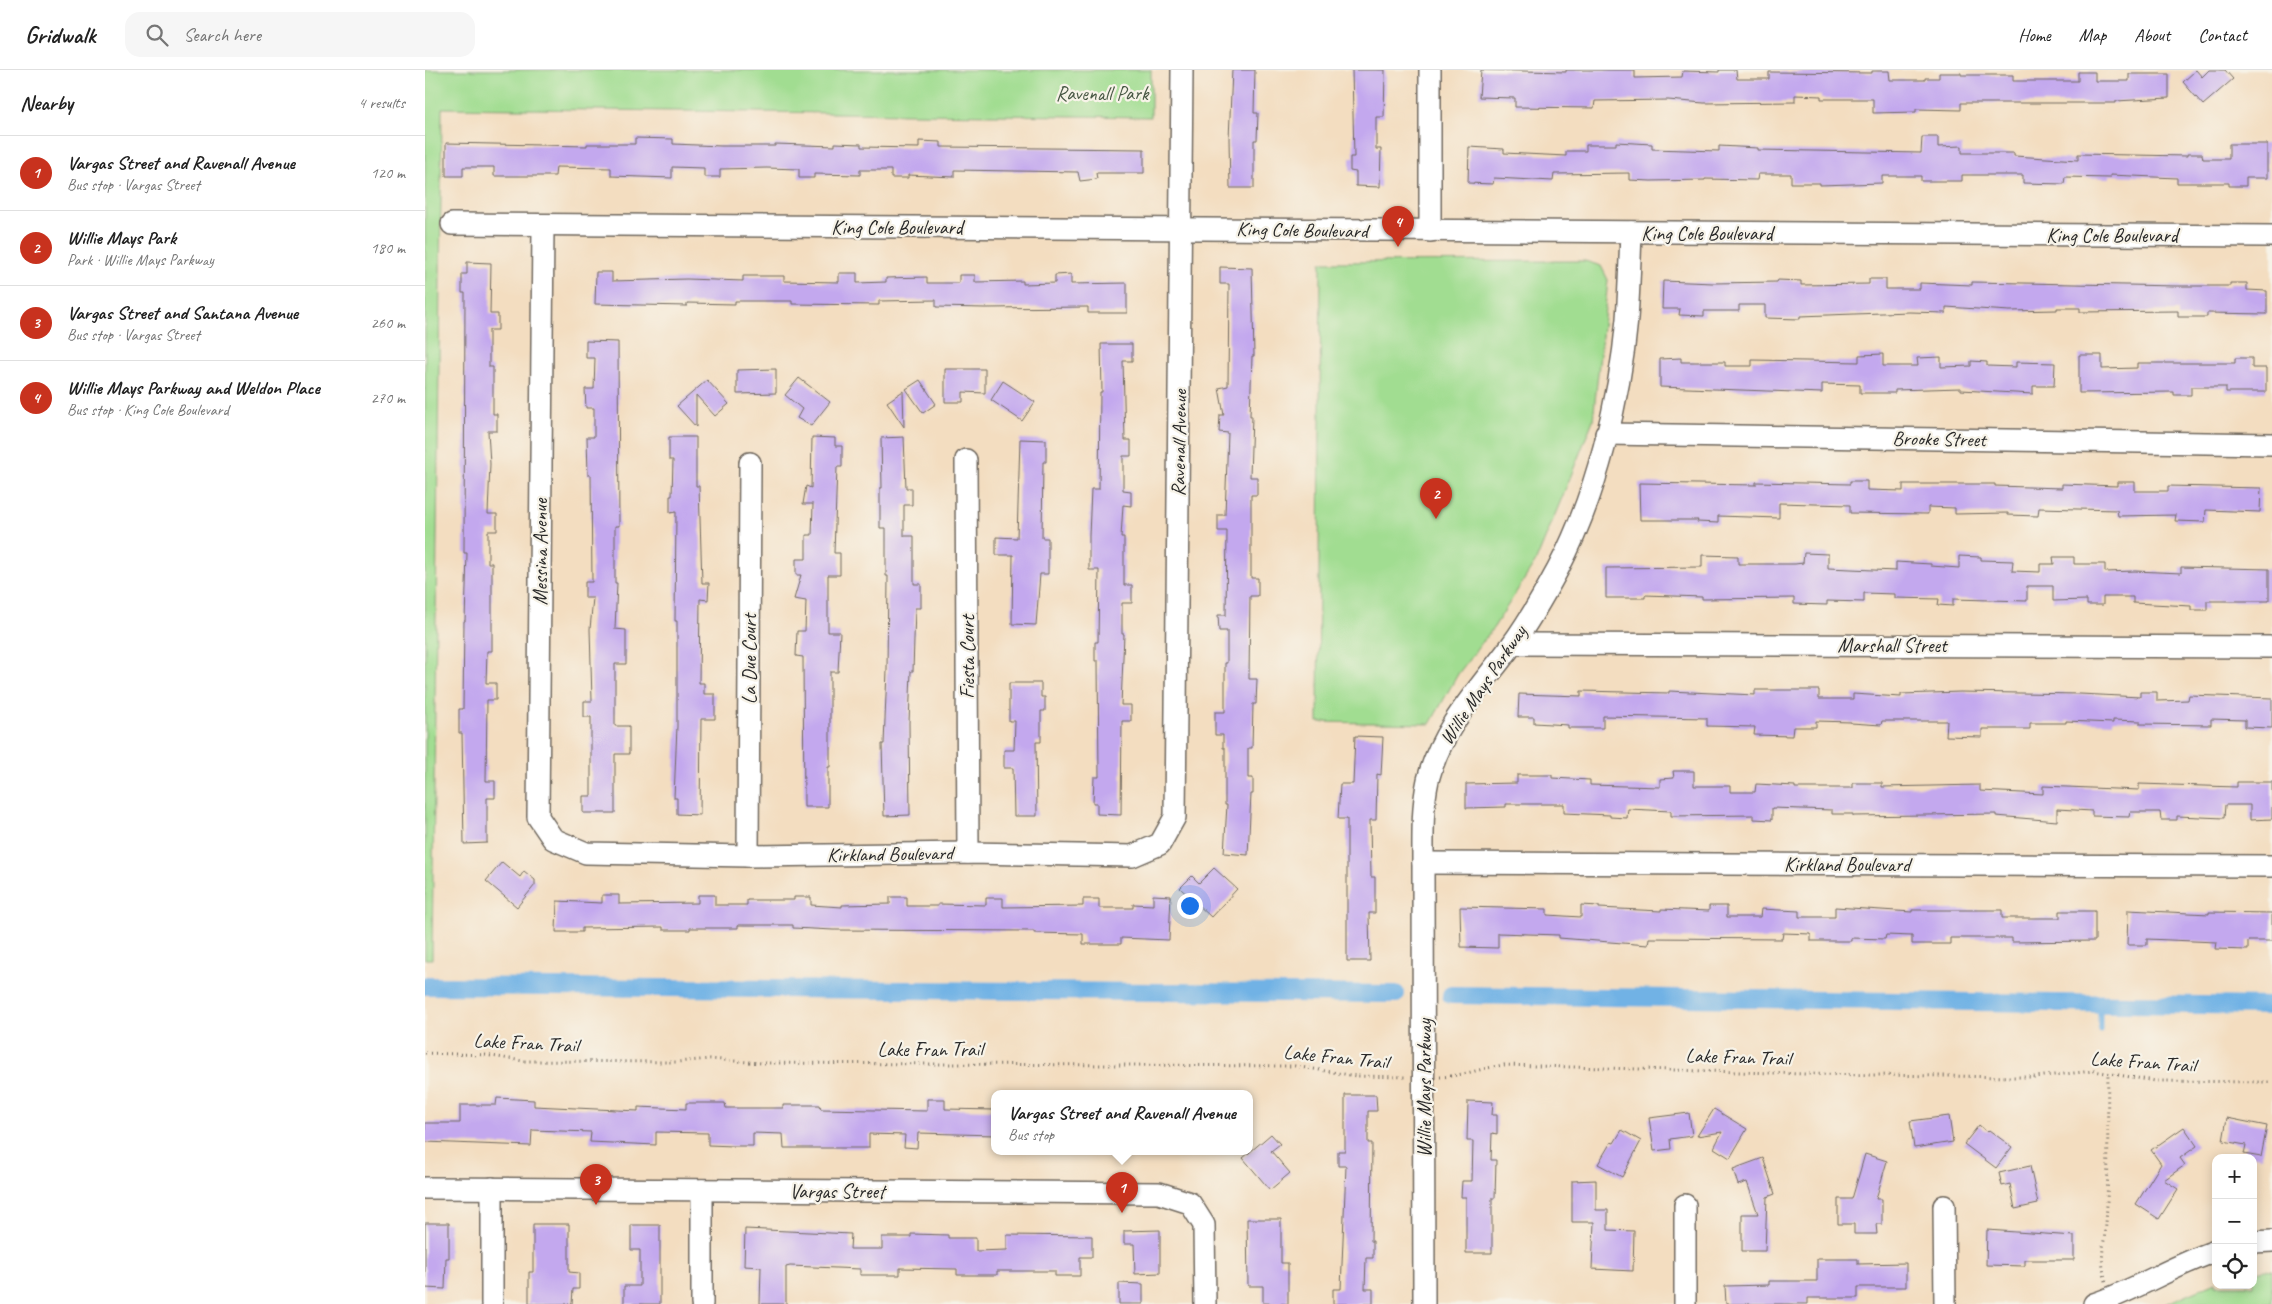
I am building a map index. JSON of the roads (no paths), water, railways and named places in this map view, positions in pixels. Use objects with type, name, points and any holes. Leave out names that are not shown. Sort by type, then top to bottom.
[{"type":"street","name":"Ravenall Avenue","points":[[1175,816],[1181,70]]},
{"type":"street","points":[[1430,231],[1431,70]]},
{"type":"street","name":"King Cole Boulevard","points":[[452,224],[2272,236]]},
{"type":"street","name":"Messina Avenue","points":[[543,226],[538,817],[553,839],[586,853]]},
{"type":"street","name":"Willie Mays Parkway","points":[[1424,1304],[1423,863],[1424,810],[1428,780],[1439,748],[1457,718],[1513,644],[1558,568],[1586,505],[1619,380],[1627,319],[1631,232]]},
{"type":"street","name":"Brooke Street","points":[[1606,434],[2272,444]]},
{"type":"street","name":"Fiesta Court","points":[[966,460],[968,853]]},
{"type":"street","name":"La Due Court","points":[[748,856],[750,463]]},
{"type":"street","name":"Marshall Street","points":[[1513,644],[2272,647]]},
{"type":"street","name":"Kirkland Boulevard","points":[[586,853],[748,856],[968,853],[1132,856],[1160,844],[1175,816]]},
{"type":"street","name":"Kirkland Boulevard","points":[[1423,863],[2272,866]]},
{"type":"street","name":"Vargas Street","points":[[425,1188],[1159,1194],[1190,1203],[1204,1225],[1205,1304]]},
{"type":"street","points":[[492,1188],[492,1304]]},
{"type":"street","points":[[702,1190],[702,1304]]},
{"type":"street","points":[[1685,1205],[1685,1304]]},
{"type":"street","points":[[1944,1206],[1945,1304]]},
{"type":"street","points":[[2257,1242],[2272,1241]]},
{"type":"street","points":[[2103,1301],[2189,1260],[2212,1252]]},
{"type":"waterway","points":[[425,986],[1396,994]]},
{"type":"waterway","points":[[1451,995],[2272,1006]]},
{"type":"waterway","points":[[2100,1004],[2100,1030]]},
{"type":"place","name":"Willie Mays Parkway and Weldon Place","points":[[1398,247]]},
{"type":"place","name":"Willie Mays Park","points":[[1436,519]]},
{"type":"place","name":"Vargas Street and Santana Avenue","points":[[596,1205]]},
{"type":"place","name":"Vargas Street and Ravenall Avenue","points":[[1122,1213]]},
{"type":"park label","name":"Ravenall Park","points":[[1102,93]]}]
